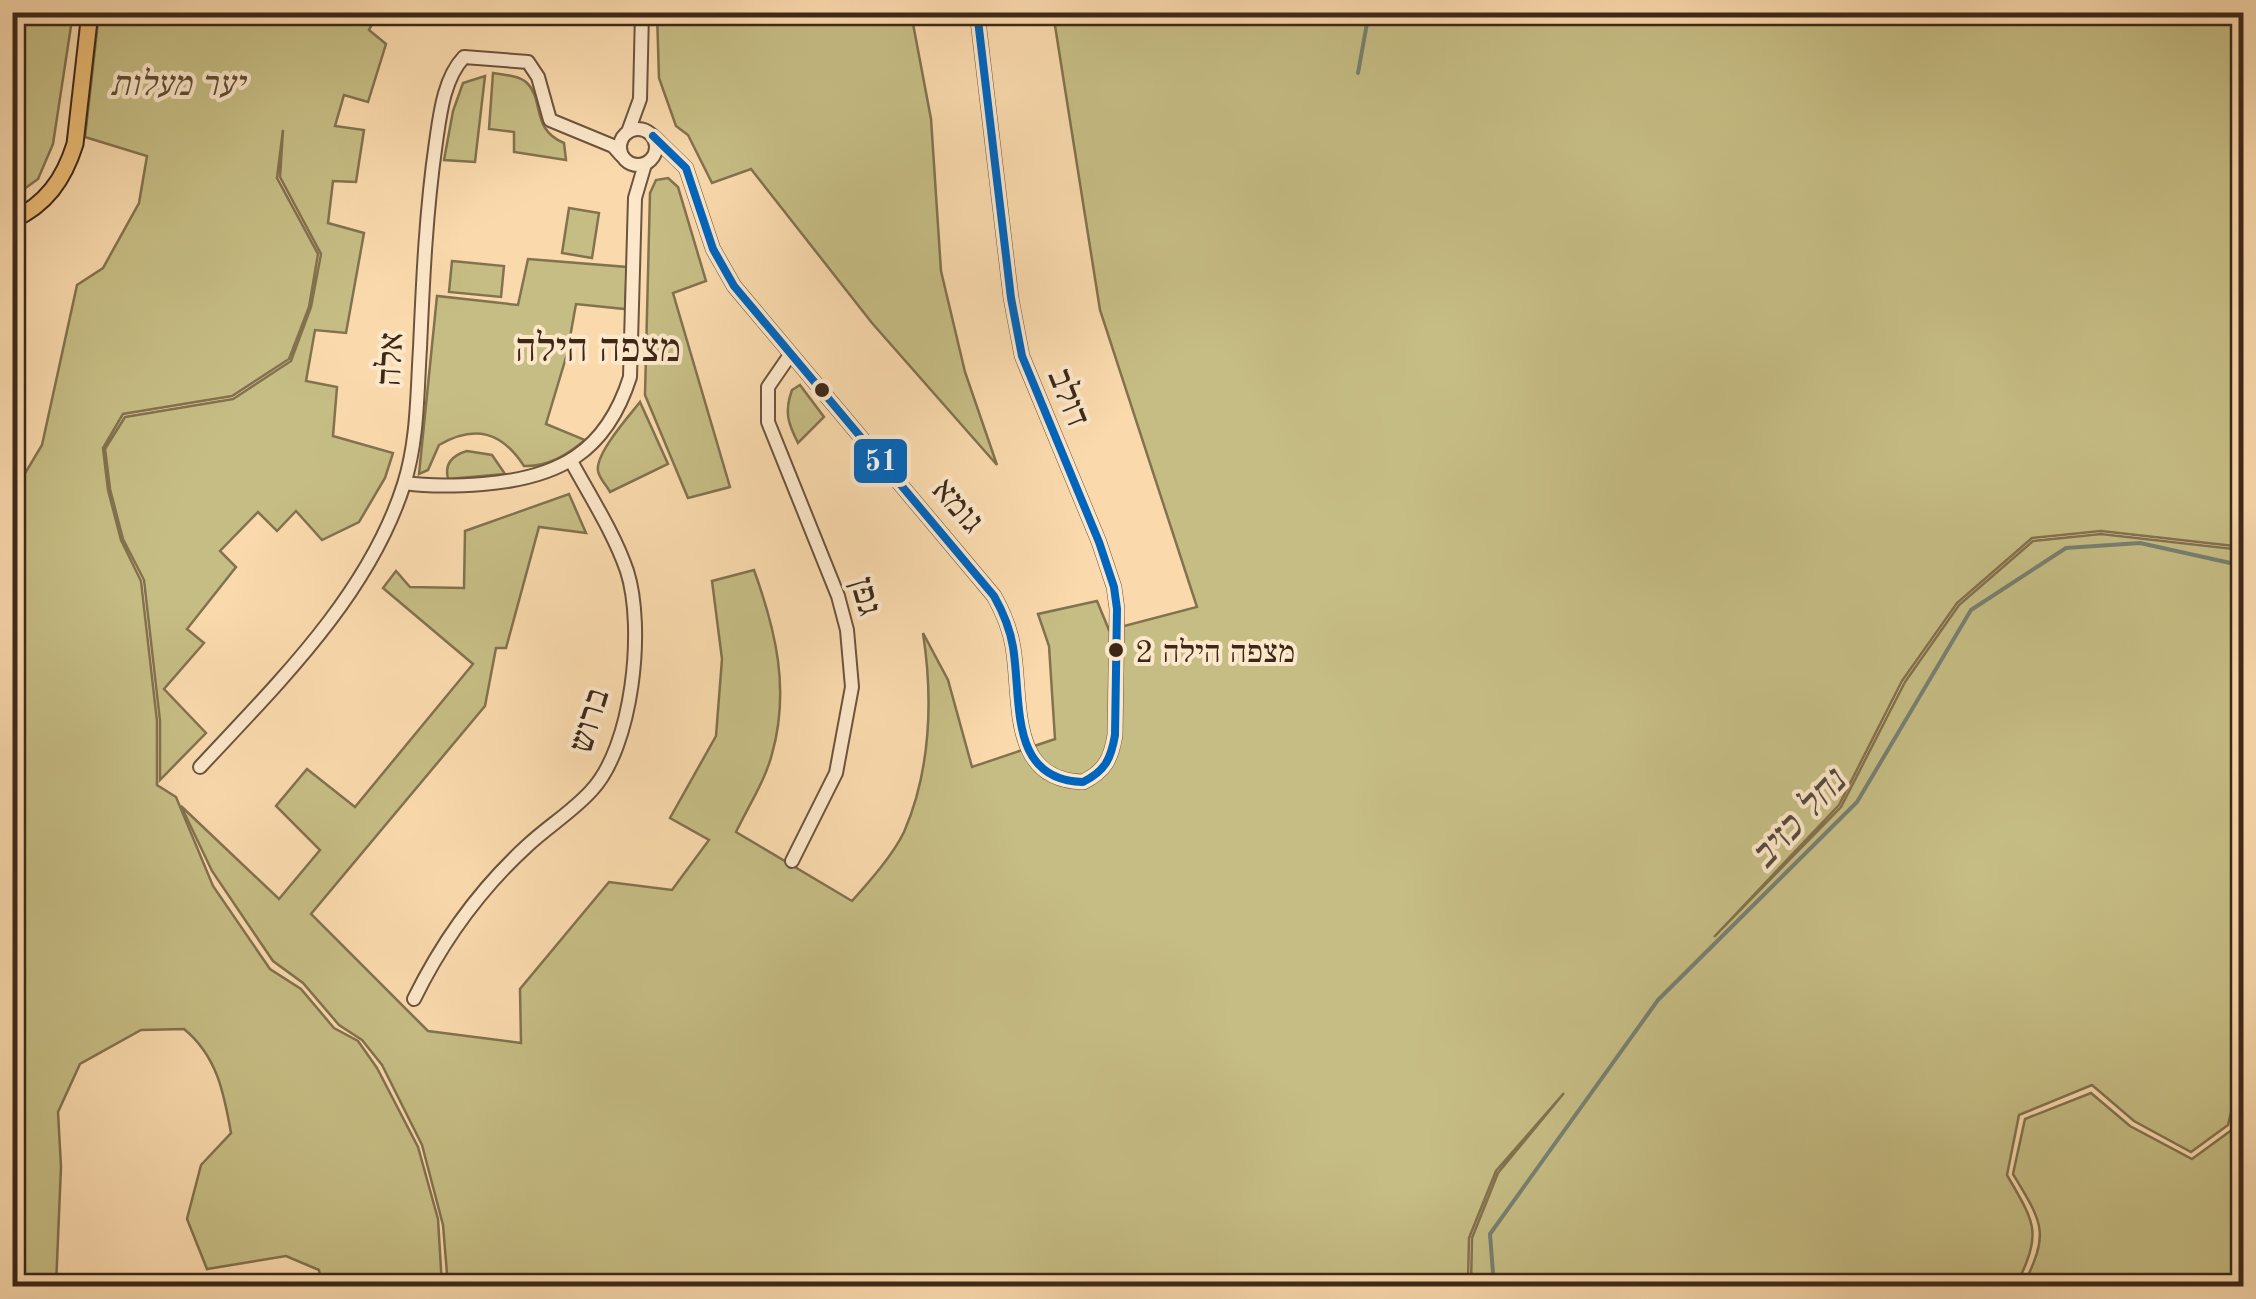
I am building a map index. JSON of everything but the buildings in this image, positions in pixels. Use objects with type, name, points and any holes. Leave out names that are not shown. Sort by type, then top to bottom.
[{"type":"main road","points":[[12,220],[45,198],[69,162],[77,127],[90,12]]},
{"type":"street","points":[[636,198],[623,157],[625,134],[636,112],[641,86],[642,12]]},
{"type":"street","name":"דולב","points":[[977,12],[1022,356],[1099,542],[1116,598],[1116,735],[1106,766],[1097,776],[1083,782]]},
{"type":"street","name":"אלה","points":[[200,767],[332,617],[376,545],[405,483],[416,430],[427,211],[439,124],[451,76],[464,57],[528,62],[538,76],[550,120],[613,146],[623,157]]},
{"type":"street","points":[[405,483],[449,487],[510,482],[550,472],[588,449],[610,421],[630,377],[636,198],[656,148],[641,86]]},
{"type":"street","points":[[625,134],[650,133],[686,168]]},
{"type":"street","name":"אלה","points":[[586,134],[625,134]]},
{"type":"street","points":[[623,157],[632,165],[673,159],[686,168]]},
{"type":"street","name":"גומא","points":[[686,168],[722,269],[790,356],[994,596],[1004,614],[1012,644],[1028,750],[1043,772],[1070,782],[1083,782]]},
{"type":"street","name":"גפן","points":[[790,356],[768,387],[768,422],[838,596],[847,630],[852,687],[836,774],[792,861]]},
{"type":"street","name":"ברוש","points":[[414,999],[439,951],[478,894],[530,842],[594,789],[614,753],[622,726],[633,662],[633,596],[622,557],[571,461]]},
{"type":"green space","points":[[13,12],[73,13],[53,144],[38,179],[13,197]]},
{"type":"green space","name":"יער מעלות","points":[[99,13],[378,13],[369,30],[386,44],[368,102],[344,95],[335,126],[364,130],[356,182],[333,181],[328,223],[364,233],[346,333],[315,330],[306,381],[337,387],[333,436],[393,453],[385,478],[359,522],[322,540],[296,511],[277,531],[258,512],[220,551],[236,567],[187,629],[204,643],[164,689],[206,733],[160,780],[160,721],[144,580],[123,539],[105,449],[125,417],[233,399],[291,361],[311,307],[321,254],[280,177],[283,130],[277,178],[318,254],[309,307],[289,359],[232,396],[123,414],[103,448],[108,490],[121,540],[141,581],[157,721],[157,785],[176,797],[213,886],[270,969],[301,989],[334,1028],[358,1041],[377,1068],[418,1147],[438,1219],[442,1286],[322,1286],[319,1270],[286,1256],[207,1269],[187,1219],[201,1165],[231,1133],[212,1063],[184,1029],[141,1030],[80,1064],[58,1112],[61,1167],[56,1286],[13,1286],[13,484],[18,485],[42,445],[77,285],[103,268],[139,203],[147,156],[85,137]]},
{"type":"green space","points":[[657,13],[911,13],[931,119],[941,271],[965,372],[997,465],[872,323],[751,169],[712,183],[688,135],[676,126],[659,78]]},
{"type":"green space","points":[[1053,13],[2243,13],[2243,547],[2101,531],[2032,538],[1957,603],[1902,681],[1839,805],[1714,937],[1841,807],[1905,682],[1959,605],[2033,541],[2101,534],[2243,550],[2244,973],[2237,992],[2242,1065],[2228,1125],[2191,1152],[2134,1121],[2092,1085],[2019,1115],[2007,1175],[2029,1218],[2032,1240],[2016,1286],[1911,1286],[1901,1276],[1876,1286],[1471,1286],[1472,1238],[1498,1173],[1564,1093],[1496,1171],[1469,1238],[1468,1286],[448,1286],[443,1225],[422,1145],[382,1065],[362,1040],[339,1025],[303,983],[273,961],[212,871],[181,806],[279,899],[320,850],[276,806],[307,769],[355,807],[473,664],[383,588],[396,571],[410,587],[464,588],[465,531],[569,494],[586,533],[539,527],[506,648],[496,648],[485,706],[311,914],[428,1031],[521,1043],[520,989],[609,882],[672,890],[709,840],[670,818],[716,736],[722,659],[712,581],[754,570],[769,615],[778,661],[780,707],[772,754],[736,832],[852,901],[899,841],[920,784],[929,708],[923,633],[948,680],[972,767],[1055,739],[1049,646],[1038,614],[1097,601],[1109,630],[1197,607],[1100,310]]},
{"type":"green space","points":[[493,73],[515,77],[532,89],[546,130],[564,143],[566,160],[514,152],[514,132],[489,129]]},
{"type":"green space","points":[[485,76],[475,162],[444,160],[453,111],[463,83]]},
{"type":"green space","points":[[668,178],[678,187],[706,281],[673,293],[730,487],[688,498],[645,395],[650,193],[656,180]]},
{"type":"green space","points":[[569,208],[599,213],[592,258],[562,253]]},
{"type":"green space","points":[[528,259],[627,267],[625,309],[576,304],[567,354],[546,424],[585,440],[557,459],[524,466],[497,439],[476,433],[464,435],[439,445],[428,470],[419,474],[437,296],[518,305]]},
{"type":"green space","points":[[452,261],[504,266],[501,297],[449,292]]},
{"type":"green space","points":[[800,385],[824,417],[798,443],[788,411],[792,390]]},
{"type":"green space","points":[[640,402],[668,464],[610,492],[599,474],[598,464],[614,435]]},
{"type":"green space","points":[[467,451],[492,455],[505,474],[448,479],[451,460]]},
{"type":"green space","points":[[2243,1085],[2243,1286],[2023,1286],[2040,1240],[2036,1217],[2013,1174],[2025,1119],[2091,1093],[2130,1126],[2192,1159],[2233,1129]]},
{"type":"waterway","points":[[1358,73],[1369,12]]},
{"type":"waterway","name":"נחל כזיב","points":[[1494,1286],[1490,1234],[1658,1000],[1857,802],[1971,610],[2066,548],[2140,543],[2244,566]]},
{"type":"transit line","name":"51","points":[[653,136],[686,168],[713,249],[734,286],[994,596],[1012,640],[1019,713],[1030,753],[1042,768],[1059,778],[1083,782],[1106,763],[1115,735],[1114,587],[1022,356],[1011,298],[977,12]]},
{"type":"place","name":"מצפה הילה 2","points":[[1116,650]]},
{"type":"district","name":"מצפה הילה","points":[[598,347]]}]
